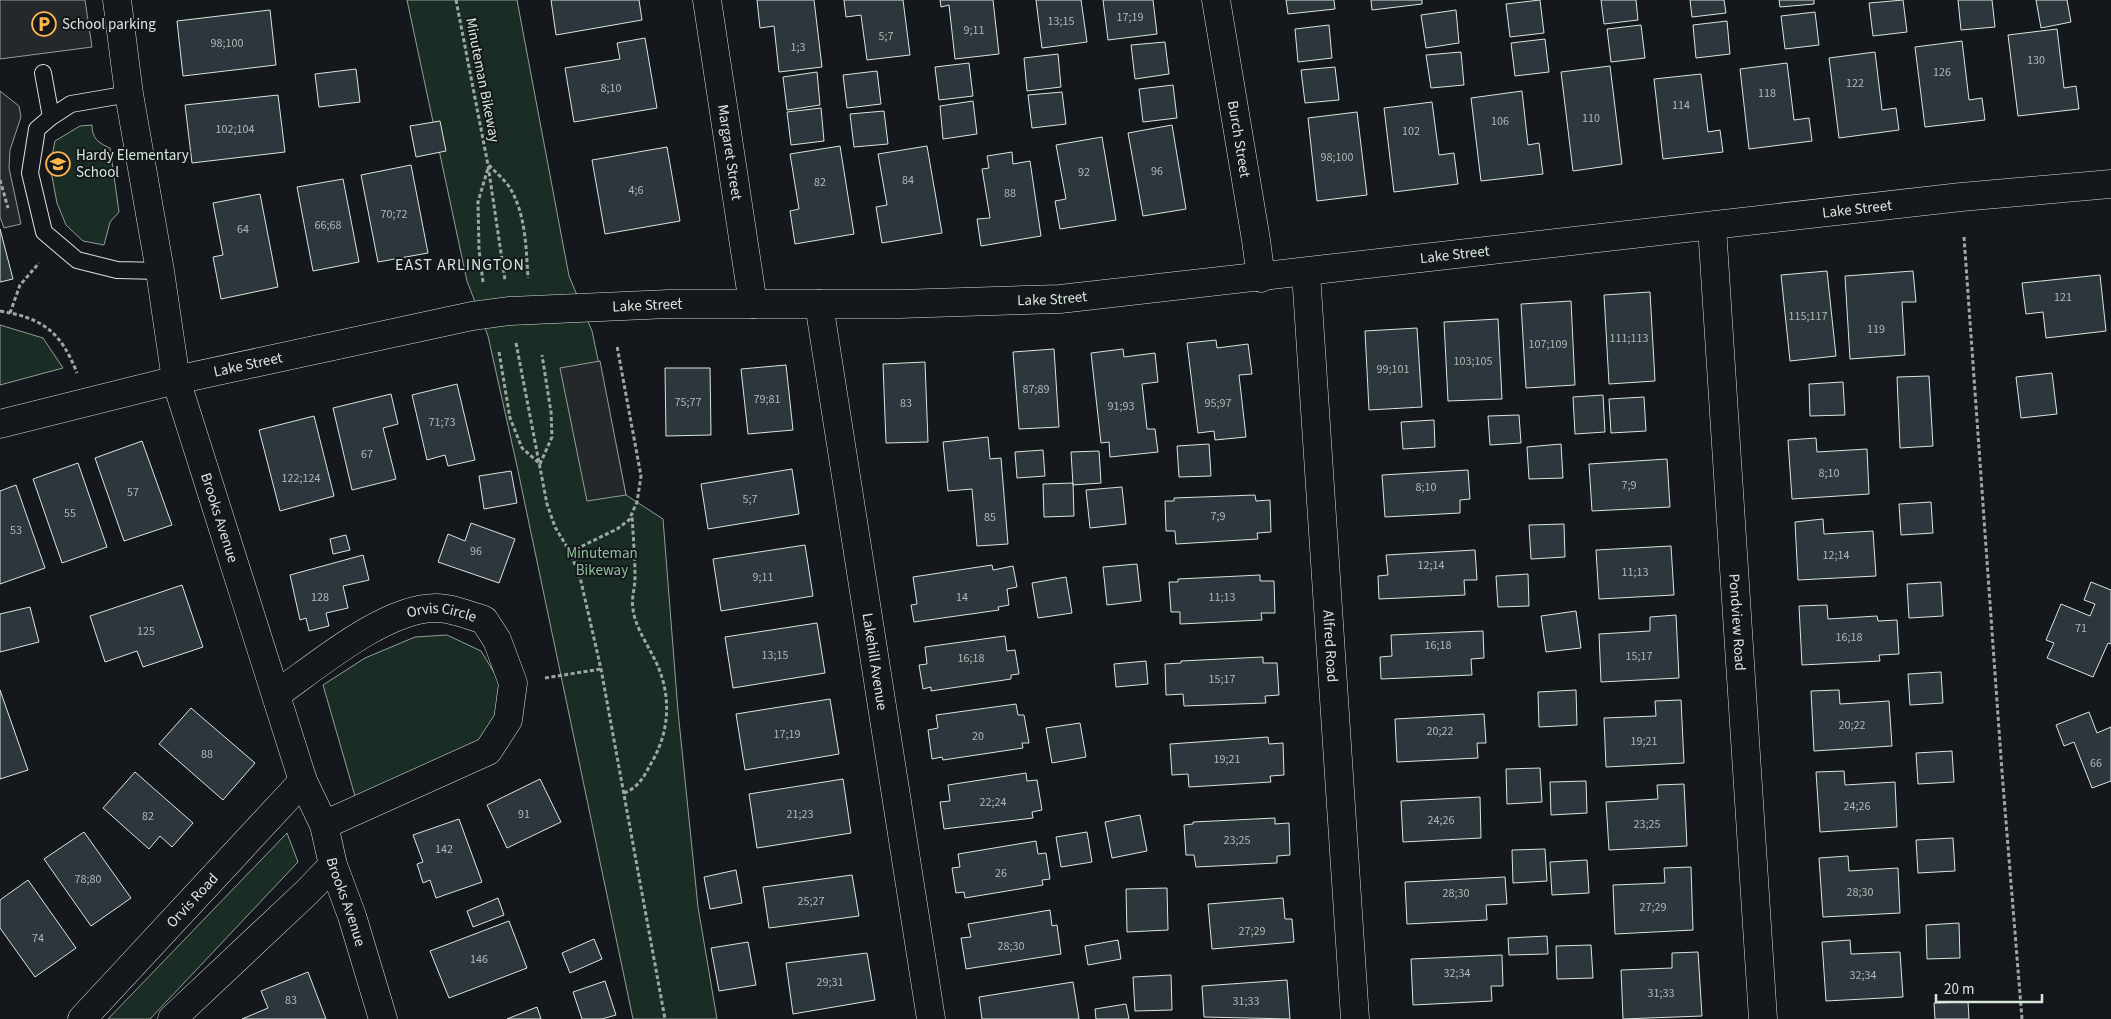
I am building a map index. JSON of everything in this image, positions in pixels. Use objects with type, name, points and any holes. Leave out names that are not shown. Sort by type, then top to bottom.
[{"type":"street","name":"Brooks Avenue","points":[[117,0],[129,94],[160,271],[176,380],[277,694],[303,782],[324,825],[333,864],[352,916],[383,1019]]},
{"type":"street","name":"Margaret Street","points":[[707,0],[753,304]]},
{"type":"street","name":"Burch Street","points":[[1216,0],[1256,240],[1260,278]]},
{"type":"street","name":"Lake Street","points":[[0,424],[176,380],[472,316],[510,311],[610,306],[1060,299],[1712,227],[1960,197],[2111,184]]},
{"type":"street","name":"Pondview Road","points":[[1712,227],[1764,1019]]},
{"type":"street","name":"Alfred Road","points":[[1306,273],[1355,1019]]},
{"type":"street","name":"Lakehill Avenue","points":[[819,304],[931,1019]]},
{"type":"street","name":"Orvis Circle","points":[[277,694],[370,630],[412,611],[436,608],[484,620],[497,640],[513,683],[508,720],[488,751],[324,825]]},
{"type":"street","name":"Orvis Road","points":[[82,1019],[303,782]]},
{"type":"street","points":[[172,1019],[307,892],[333,864]]},
{"type":"lane","points":[[44,73],[51,117]]},
{"type":"lane","points":[[129,94],[71,104],[51,117],[37,129],[30,173],[44,232],[77,260],[117,270],[160,271]]},
{"type":"path","name":"Minuteman Bikeway","points":[[456,0],[488,164],[506,283]]},
{"type":"path","points":[[488,164],[510,188],[521,216],[525,233],[528,280]]},
{"type":"path","points":[[484,284],[479,250],[478,202],[488,164]]},
{"type":"path","points":[[1964,237],[2002,772],[2022,1019]]},
{"type":"path","points":[[10,313],[20,285],[39,263]]},
{"type":"path","points":[[0,311],[26,315],[47,326],[69,353],[79,378]]},
{"type":"path","points":[[570,552],[613,532],[629,520],[637,502],[641,476],[616,346]]},
{"type":"path","points":[[499,352],[510,418],[522,448],[539,464]]},
{"type":"path","points":[[517,353],[547,504],[555,527],[570,552],[580,577],[601,669],[665,1019]]},
{"type":"path","points":[[539,464],[552,437],[551,412],[542,355]]},
{"type":"path","points":[[624,794],[634,790],[641,781],[658,750],[665,727],[667,697],[663,678],[636,621],[632,607],[635,581],[632,514]]},
{"type":"path","points":[[513,683],[601,669]]},
{"type":"green space","name":"Minuteman Bikeway","points":[[407,0],[517,0],[569,276],[592,331],[626,495],[663,519],[678,711],[698,907],[717,1019],[633,1019],[517,466],[488,336],[467,281]]},
{"type":"green space","points":[[92,125],[96,140],[110,148],[119,212],[110,222],[104,245],[83,241],[66,225],[57,203],[50,166],[55,141],[80,126]]},
{"type":"green space","points":[[0,325],[43,338],[63,368],[0,385]]},
{"type":"green space","points":[[447,635],[481,651],[500,682],[499,710],[474,747],[357,803],[323,685],[365,658],[415,637]]},
{"type":"green space","points":[[287,833],[298,862],[150,1019],[108,1019]]},
{"type":"shaded area","name":"School parking","points":[[0,0],[85,0],[92,47],[0,59]]},
{"type":"shaded area","points":[[0,91],[19,106],[21,117],[10,150],[9,168],[21,224],[4,228],[0,217]]},
{"type":"shaded area","points":[[600,361],[626,495],[587,501],[560,368]]},
{"type":"building","points":[[551,0],[639,0],[642,20],[556,35]]},
{"type":"building","points":[[757,0],[814,0],[822,67],[779,72],[774,26],[760,28]]},
{"type":"building","points":[[844,0],[903,0],[910,55],[867,60],[861,15],[846,17]]},
{"type":"building","points":[[940,0],[993,0],[999,54],[955,59],[949,5],[941,7]]},
{"type":"building","points":[[1036,0],[1081,0],[1087,42],[1042,48]]},
{"type":"building","points":[[1103,0],[1153,0],[1157,34],[1108,40]]},
{"type":"building","points":[[1286,0],[1334,0],[1335,9],[1288,14]]},
{"type":"building","points":[[1371,0],[1422,0],[1422,4],[1372,10]]},
{"type":"building","points":[[1540,0],[1544,33],[1510,37],[1506,4]]},
{"type":"building","points":[[1601,0],[1636,0],[1638,20],[1604,24]]},
{"type":"building","points":[[1690,0],[1724,0],[1726,13],[1692,17]]},
{"type":"building","points":[[1779,0],[1814,0],[1814,4],[1780,7]]},
{"type":"building","points":[[1903,0],[1907,32],[1873,36],[1869,3]]},
{"type":"building","points":[[1958,0],[1992,0],[1995,27],[1961,30]]},
{"type":"building","points":[[2036,0],[2067,0],[2071,22],[2041,28]]},
{"type":"building","points":[[270,10],[276,65],[183,76],[177,21]]},
{"type":"building","points":[[1456,10],[1459,43],[1426,48],[1421,15]]},
{"type":"building","points":[[1815,12],[1819,45],[1785,49],[1781,16]]},
{"type":"building","points":[[1727,21],[1730,54],[1696,58],[1693,25]]},
{"type":"building","points":[[1329,25],[1332,58],[1298,62],[1295,29]]},
{"type":"building","points":[[1641,25],[1645,58],[1611,62],[1607,29]]},
{"type":"building","points":[[2057,29],[2064,88],[2076,86],[2079,109],[2018,116],[2008,35]]},
{"type":"building","points":[[645,38],[657,108],[574,122],[565,68],[620,59],[617,43]]},
{"type":"building","points":[[1545,39],[1549,72],[1515,76],[1511,43]]},
{"type":"building","points":[[1962,41],[1969,100],[1982,98],[1985,120],[1925,127],[1915,47]]},
{"type":"building","points":[[1165,42],[1169,74],[1135,79],[1131,45]]},
{"type":"building","points":[[1461,52],[1464,85],[1431,88],[1426,55]]},
{"type":"building","points":[[1875,52],[1882,110],[1896,108],[1899,130],[1839,138],[1829,58]]},
{"type":"building","points":[[1058,54],[1061,87],[1027,91],[1024,58]]},
{"type":"building","points":[[969,63],[973,96],[939,100],[935,67]]},
{"type":"building","points":[[1787,63],[1794,120],[1809,118],[1812,141],[1749,149],[1740,69]]},
{"type":"building","points":[[1610,66],[1622,164],[1573,171],[1561,72]]},
{"type":"building","points":[[1335,67],[1339,100],[1305,103],[1301,70]]},
{"type":"building","points":[[356,69],[360,102],[319,107],[315,74]]},
{"type":"building","points":[[877,71],[881,104],[847,108],[843,75]]},
{"type":"building","points":[[817,72],[820,105],[787,110],[783,77]]},
{"type":"building","points":[[1701,74],[1708,132],[1720,130],[1723,152],[1663,159],[1654,79]]},
{"type":"building","points":[[1173,85],[1177,118],[1143,122],[1139,89]]},
{"type":"building","points":[[1522,91],[1528,145],[1539,143],[1543,174],[1481,181],[1471,98]]},
{"type":"building","points":[[1062,92],[1066,124],[1032,128],[1028,95]]},
{"type":"building","points":[[278,95],[285,152],[192,163],[185,105]]},
{"type":"building","points":[[973,101],[977,134],[943,139],[940,106]]},
{"type":"building","points":[[1432,102],[1439,155],[1454,153],[1458,184],[1394,192],[1384,108]]},
{"type":"building","points":[[821,108],[824,141],[791,145],[787,112]]},
{"type":"building","points":[[884,111],[888,144],[854,147],[850,114]]},
{"type":"building","points":[[1357,112],[1367,195],[1317,201],[1308,118]]},
{"type":"building","points":[[440,121],[446,151],[416,157],[410,126]]},
{"type":"building","points":[[1172,125],[1186,209],[1143,216],[1128,133]]},
{"type":"building","points":[[1102,137],[1116,220],[1060,229],[1055,201],[1066,199],[1056,145]]},
{"type":"building","points":[[840,146],[854,234],[795,244],[790,211],[799,209],[790,154]]},
{"type":"building","points":[[927,146],[942,233],[882,243],[876,207],[887,205],[878,154]]},
{"type":"building","points":[[667,147],[680,221],[605,234],[592,160]]},
{"type":"building","points":[[1012,152],[1013,164],[1030,161],[1041,236],[981,246],[977,219],[990,218],[982,169],[989,168],[987,156]]},
{"type":"building","points":[[411,165],[428,253],[378,262],[361,175]]},
{"type":"building","points":[[343,179],[359,262],[313,271],[297,187]]},
{"type":"building","points":[[260,194],[278,287],[221,299],[213,257],[223,255],[213,203]]},
{"type":"building","points":[[0,229],[13,279],[0,282]]},
{"type":"building","points":[[1827,271],[1836,356],[1790,361],[1781,275]]},
{"type":"building","points":[[1913,271],[1916,302],[1902,302],[1905,355],[1850,359],[1845,276]]},
{"type":"building","points":[[2100,275],[2106,331],[2046,338],[2043,312],[2026,314],[2022,283]]},
{"type":"building","points":[[1650,292],[1655,381],[1609,384],[1604,295]]},
{"type":"building","points":[[1571,301],[1575,385],[1526,388],[1521,304]]},
{"type":"building","points":[[1498,319],[1502,399],[1448,401],[1444,322]]},
{"type":"building","points":[[1417,328],[1422,407],[1369,410],[1365,331]]},
{"type":"building","points":[[1216,340],[1217,348],[1248,344],[1252,374],[1239,375],[1246,437],[1215,440],[1214,431],[1198,433],[1187,343]]},
{"type":"building","points":[[1054,349],[1059,427],[1019,429],[1013,352]]},
{"type":"building","points":[[1123,349],[1124,357],[1155,353],[1158,382],[1142,384],[1147,429],[1155,429],[1158,452],[1110,457],[1109,442],[1101,443],[1091,353]]},
{"type":"building","points":[[925,362],[928,442],[886,443],[883,364]]},
{"type":"building","points":[[786,365],[793,430],[748,434],[741,369]]},
{"type":"building","points":[[665,368],[710,368],[711,435],[666,436]]},
{"type":"building","points":[[2052,373],[2057,414],[2021,418],[2016,377]]},
{"type":"building","points":[[1929,376],[1933,446],[1900,448],[1897,377]]},
{"type":"building","points":[[1843,382],[1845,415],[1810,416],[1809,384]]},
{"type":"building","points":[[457,384],[475,460],[448,466],[445,455],[427,460],[412,395]]},
{"type":"building","points":[[391,394],[398,424],[383,428],[396,479],[352,490],[333,408]]},
{"type":"building","points":[[1603,395],[1605,432],[1575,434],[1573,397]]},
{"type":"building","points":[[1644,397],[1646,431],[1611,433],[1609,399]]},
{"type":"building","points":[[1519,415],[1521,443],[1490,445],[1488,416]]},
{"type":"building","points":[[314,416],[334,496],[280,511],[259,430]]},
{"type":"building","points":[[1434,420],[1435,447],[1403,449],[1401,422]]},
{"type":"building","points":[[988,437],[990,459],[1001,458],[1008,544],[977,546],[972,489],[948,491],[943,442]]},
{"type":"building","points":[[1816,438],[1817,452],[1867,449],[1869,494],[1792,499],[1788,440]]},
{"type":"building","points":[[142,441],[172,525],[124,541],[95,458]]},
{"type":"building","points":[[1209,444],[1211,476],[1179,477],[1177,446]]},
{"type":"building","points":[[1561,444],[1563,478],[1529,479],[1527,447]]},
{"type":"building","points":[[1043,450],[1045,476],[1017,478],[1015,452]]},
{"type":"building","points":[[1099,451],[1101,483],[1073,485],[1071,452]]},
{"type":"building","points":[[1667,459],[1670,507],[1592,511],[1589,464]]},
{"type":"building","points":[[78,463],[107,547],[62,563],[33,479]]},
{"type":"building","points":[[792,469],[799,514],[708,529],[701,484]]},
{"type":"building","points":[[1468,470],[1470,499],[1460,500],[1460,513],[1385,517],[1382,475]]},
{"type":"building","points":[[511,471],[517,503],[484,509],[479,476]]},
{"type":"building","points":[[1073,483],[1074,516],[1044,517],[1043,484]]},
{"type":"building","points":[[16,485],[45,568],[0,584],[0,491]]},
{"type":"building","points":[[1122,487],[1126,524],[1090,528],[1086,490]]},
{"type":"building","points":[[1255,495],[1256,501],[1270,500],[1271,532],[1257,533],[1258,539],[1176,544],[1175,531],[1166,531],[1165,501],[1174,501],[1174,498]]},
{"type":"building","points":[[1931,502],[1933,533],[1901,535],[1899,504]]},
{"type":"building","points":[[1823,519],[1824,534],[1873,531],[1876,576],[1798,580],[1795,522]]},
{"type":"building","points":[[471,523],[515,539],[499,583],[438,562],[448,534],[465,541]]},
{"type":"building","points":[[1564,524],[1565,557],[1531,559],[1529,525]]},
{"type":"building","points":[[346,535],[350,550],[333,554],[330,539]]},
{"type":"building","points":[[805,545],[813,596],[721,611],[713,559]]},
{"type":"building","points":[[1671,546],[1674,595],[1599,599],[1596,550]]},
{"type":"building","points":[[1475,550],[1477,580],[1464,580],[1465,595],[1379,599],[1378,576],[1388,575],[1386,555]]},
{"type":"building","points":[[363,555],[369,580],[343,586],[348,608],[326,613],[329,626],[309,631],[306,618],[300,620],[290,575]]},
{"type":"building","points":[[1137,564],[1141,601],[1107,605],[1103,567]]},
{"type":"building","points":[[992,565],[993,570],[1013,566],[1017,587],[1007,589],[1009,605],[998,607],[999,610],[914,622],[911,605],[917,604],[913,577]]},
{"type":"building","points":[[1528,574],[1529,606],[1498,607],[1496,576]]},
{"type":"building","points":[[1260,575],[1260,581],[1274,581],[1275,613],[1261,613],[1262,620],[1180,624],[1180,612],[1171,612],[1169,582],[1178,582],[1178,579]]},
{"type":"building","points":[[1066,577],[1072,613],[1038,618],[1032,583]]},
{"type":"building","points":[[1941,582],[1943,616],[1909,618],[1907,584]]},
{"type":"building","points":[[2091,582],[2111,590],[2111,644],[2108,643],[2093,677],[2047,658],[2054,643],[2046,640],[2061,604],[2090,616],[2095,604],[2084,600]]},
{"type":"building","points":[[182,585],[203,647],[143,667],[137,651],[105,662],[90,616]]},
{"type":"building","points":[[1827,605],[1828,619],[1877,616],[1878,621],[1897,620],[1899,654],[1879,655],[1880,661],[1802,665],[1799,606]]},
{"type":"building","points":[[30,607],[39,642],[0,652],[0,614]]},
{"type":"building","points":[[1576,611],[1581,648],[1546,652],[1541,616]]},
{"type":"building","points":[[1676,615],[1679,678],[1601,682],[1599,634],[1650,631],[1650,617]]},
{"type":"building","points":[[817,623],[825,673],[733,688],[725,637]]},
{"type":"building","points":[[1483,631],[1484,658],[1471,659],[1472,675],[1381,679],[1380,657],[1392,656],[1391,635]]},
{"type":"building","points":[[1005,636],[1007,651],[1015,650],[1019,674],[1011,675],[1011,679],[931,691],[931,687],[923,689],[919,665],[927,664],[925,647]]},
{"type":"building","points":[[1263,657],[1263,663],[1277,663],[1279,695],[1265,696],[1266,703],[1184,706],[1183,694],[1166,695],[1165,664],[1181,663],[1181,661]]},
{"type":"building","points":[[1146,661],[1148,684],[1116,687],[1114,664]]},
{"type":"building","points":[[1941,672],[1943,703],[1910,705],[1908,674]]},
{"type":"building","points":[[0,690],[28,770],[0,779]]},
{"type":"building","points":[[1576,690],[1577,725],[1539,727],[1538,692]]},
{"type":"building","points":[[1839,690],[1840,704],[1889,701],[1892,746],[1814,751],[1811,691]]},
{"type":"building","points":[[830,699],[839,754],[745,770],[736,714]]},
{"type":"building","points":[[1681,700],[1684,763],[1606,767],[1604,718],[1656,716],[1655,701]]},
{"type":"building","points":[[1016,704],[1018,715],[1024,715],[1029,743],[1022,743],[1023,748],[943,760],[942,757],[932,759],[928,730],[938,728],[936,715]]},
{"type":"building","points":[[191,708],[255,763],[223,800],[159,744]]},
{"type":"building","points":[[2089,712],[2097,733],[2111,727],[2111,781],[2092,788],[2074,742],[2064,746],[2056,725]]},
{"type":"building","points":[[1484,714],[1486,743],[1477,743],[1478,758],[1397,762],[1395,719]]},
{"type":"building","points":[[1080,723],[1086,757],[1052,763],[1046,728]]},
{"type":"building","points":[[1268,737],[1269,744],[1283,743],[1284,775],[1270,776],[1271,782],[1189,787],[1188,774],[1172,775],[1170,744]]},
{"type":"building","points":[[1952,751],[1954,782],[1918,784],[1916,753]]},
{"type":"building","points":[[1540,768],[1542,802],[1507,804],[1506,769]]},
{"type":"building","points":[[1844,771],[1845,785],[1895,782],[1897,827],[1820,832],[1816,772]]},
{"type":"building","points":[[135,772],[193,823],[172,847],[160,836],[149,849],[103,808]]},
{"type":"building","points":[[1026,773],[1027,781],[1037,780],[1042,810],[1032,812],[1033,818],[944,829],[940,802],[950,801],[948,785]]},
{"type":"building","points":[[540,779],[561,822],[507,848],[487,805]]},
{"type":"building","points":[[843,779],[851,833],[757,848],[749,794]]},
{"type":"building","points":[[1586,781],[1587,813],[1551,815],[1550,782]]},
{"type":"building","points":[[1684,784],[1687,846],[1609,850],[1606,802],[1658,799],[1657,785]]},
{"type":"building","points":[[1480,797],[1481,838],[1403,842],[1401,801]]},
{"type":"building","points":[[1140,815],[1147,851],[1112,858],[1105,822]]},
{"type":"building","points":[[1275,818],[1275,824],[1289,823],[1290,855],[1277,856],[1277,863],[1196,867],[1194,855],[1186,855],[1184,825],[1193,824],[1193,822]]},
{"type":"building","points":[[459,819],[482,882],[436,898],[430,880],[423,883],[417,864],[423,862],[413,835]]},
{"type":"building","points":[[84,832],[131,898],[91,926],[44,859]]},
{"type":"building","points":[[1087,832],[1092,862],[1061,867],[1056,837]]},
{"type":"building","points":[[1953,838],[1955,871],[1918,873],[1916,840]]},
{"type":"building","points":[[1036,841],[1038,854],[1046,853],[1050,879],[1042,880],[1043,885],[965,898],[964,892],[956,893],[952,868],[960,867],[958,854]]},
{"type":"building","points":[[1545,849],[1547,881],[1513,883],[1512,850]]},
{"type":"building","points":[[1848,856],[1849,871],[1898,868],[1900,913],[1823,917],[1819,858]]},
{"type":"building","points":[[1587,860],[1589,893],[1552,895],[1550,862]]},
{"type":"building","points":[[1691,867],[1693,930],[1615,934],[1613,885],[1665,883],[1664,868]]},
{"type":"building","points":[[736,870],[742,903],[710,909],[704,877]]},
{"type":"building","points":[[852,875],[859,916],[769,928],[763,887]]},
{"type":"building","points":[[1505,877],[1507,904],[1486,905],[1487,920],[1407,924],[1405,882]]},
{"type":"building","points":[[28,880],[76,948],[35,977],[0,928],[0,900]]},
{"type":"building","points":[[1167,888],[1168,930],[1127,932],[1126,889]]},
{"type":"building","points":[[498,898],[504,915],[473,927],[467,911]]},
{"type":"building","points":[[1283,898],[1285,919],[1292,919],[1294,942],[1212,949],[1208,904]]},
{"type":"building","points":[[1050,910],[1052,926],[1057,925],[1061,954],[966,969],[961,938],[971,937],[968,924]]},
{"type":"building","points":[[509,921],[527,968],[449,998],[430,951]]},
{"type":"building","points":[[1959,923],[1960,958],[1927,959],[1926,925]]},
{"type":"building","points":[[1547,936],[1548,954],[1509,955],[1508,938]]},
{"type":"building","points":[[594,939],[602,959],[570,973],[562,953]]},
{"type":"building","points":[[1118,940],[1121,959],[1088,965],[1085,946]]},
{"type":"building","points":[[1850,940],[1851,954],[1900,952],[1903,997],[1826,1001],[1822,942]]},
{"type":"building","points":[[748,942],[756,985],[719,991],[711,948]]},
{"type":"building","points":[[1591,945],[1593,978],[1557,979],[1556,946]]},
{"type":"building","points":[[1698,952],[1702,1016],[1623,1019],[1621,970],[1672,968],[1672,953]]},
{"type":"building","points":[[867,953],[875,1000],[793,1014],[786,963]]},
{"type":"building","points":[[1502,955],[1503,986],[1491,986],[1492,1001],[1413,1005],[1411,959]]},
{"type":"building","points":[[308,972],[326,1019],[242,1019],[268,1008],[261,991]]},
{"type":"building","points":[[1171,975],[1172,1010],[1135,1011],[1133,977]]},
{"type":"building","points":[[1287,980],[1290,1019],[1204,1017],[1202,986]]},
{"type":"building","points":[[605,981],[616,1015],[602,1019],[582,1019],[573,992]]},
{"type":"building","points":[[1073,982],[1079,1019],[982,1019],[979,997]]},
{"type":"building","points":[[1968,1002],[1969,1019],[1935,1019],[1934,1003]]},
{"type":"building","points":[[1126,1004],[1129,1019],[1096,1019],[1095,1009]]},
{"type":"building","points":[[537,1007],[541,1019],[507,1019]]},
{"type":"place","name":"School parking","points":[[44,24]]},
{"type":"place","name":"Hardy Elementary School","points":[[58,164]]},
{"type":"district","name":"EAST ARLINGTON","points":[[460,264]]}]
